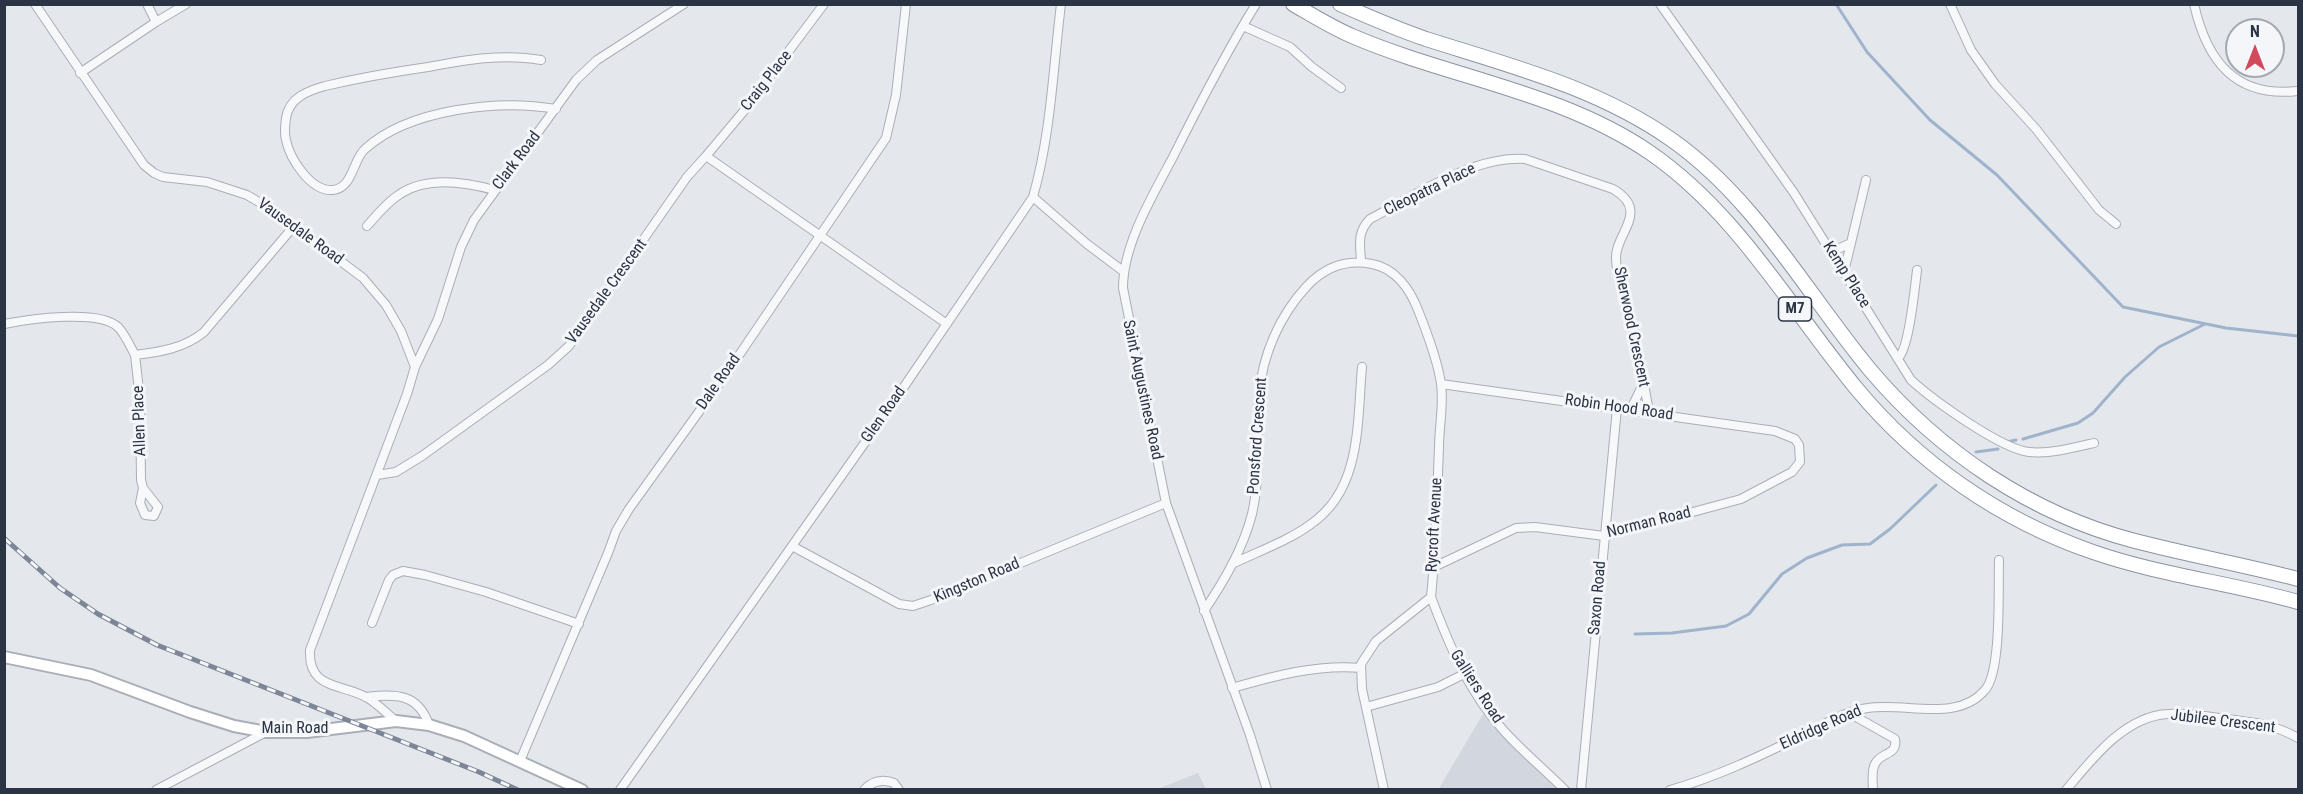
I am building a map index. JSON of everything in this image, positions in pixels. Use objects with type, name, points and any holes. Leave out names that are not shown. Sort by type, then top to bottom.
[{"type":"highway","name":"M7","points":[[1293,4],[1352,36],[1576,112],[1613,130],[1651,153],[1716,209],[1742,239],[1840,368],[1891,426],[1931,463],[1962,486],[2002,510],[2041,531],[2093,552],[2298,602]]},
{"type":"highway","name":"M7","points":[[1340,4],[1423,38],[1534,72],[1578,89],[1629,113],[1673,140],[1715,176],[1757,220],[1872,372],[1921,424],[1959,456],[2006,487],[2079,522],[2132,541],[2298,579]]},
{"type":"main road","name":"Main Road","points":[[4,657],[91,675],[190,712],[234,726],[266,732],[307,732],[396,721],[429,725],[464,736],[582,789]]},
{"type":"street","name":"Vausedale Road","points":[[35,4],[137,155],[154,173],[163,177],[226,187],[259,201],[294,226],[363,278],[375,290],[401,331],[415,367]]},
{"type":"street","points":[[147,4],[156,22]]},
{"type":"street","points":[[80,73],[186,4]]},
{"type":"street","name":"Clark Road","points":[[415,367],[438,319],[466,234],[494,190],[576,80],[597,60],[684,4]]},
{"type":"street","name":"Craig Place","points":[[706,156],[743,112],[824,4]]},
{"type":"street","name":"Dale Road","points":[[520,761],[616,531],[628,509],[729,370],[886,138],[896,95],[906,4]]},
{"type":"street","name":"Glen Road","points":[[620,789],[947,324],[1033,197],[1040,172],[1054,81],[1061,4]]},
{"type":"street","name":"Saint Augustines Road","points":[[1256,4],[1211,83],[1159,184],[1132,243],[1123,271],[1123,288],[1166,502],[1250,735],[1267,789]]},
{"type":"street","name":"Kemp Place","points":[[1660,4],[1794,194],[1911,380],[1926,393],[2010,447],[2031,452],[2070,449],[2094,443]]},
{"type":"street","points":[[1950,4],[1965,39],[1984,70],[2036,129],[2099,210],[2116,224]]},
{"type":"street","points":[[2194,4],[2204,39],[2224,71],[2239,82],[2253,88],[2268,92],[2298,91]]},
{"type":"street","points":[[1243,26],[1290,47],[1312,67],[1341,88]]},
{"type":"street","points":[[541,60],[516,57],[477,59],[376,75],[321,87],[297,98],[288,108],[285,127],[288,148],[310,180],[321,188],[333,190],[343,186],[366,148],[394,129],[413,121],[459,110],[519,106],[556,109]]},
{"type":"street","points":[[706,156],[947,324]]},
{"type":"street","name":"Vausedale Crescent","points":[[377,474],[396,472],[422,456],[548,365],[569,346],[687,177],[706,156]]},
{"type":"street","name":"Cleopatra Place","points":[[1360,261],[1359,235],[1363,226],[1370,219],[1477,165],[1511,158],[1525,159],[1613,189],[1624,198],[1629,208]]},
{"type":"street","points":[[1844,272],[1866,180]]},
{"type":"street","points":[[367,226],[394,198],[417,186],[432,183],[473,184],[494,190]]},
{"type":"street","points":[[1033,197],[1086,244],[1123,271]]},
{"type":"street","name":"Sherwood Crescent","points":[[1629,208],[1627,230],[1618,245],[1616,260],[1649,412]]},
{"type":"street","points":[[4,324],[82,316],[96,317],[108,320],[118,327],[135,355],[177,347],[196,339],[204,332],[294,226]]},
{"type":"street","points":[[1831,252],[1851,243]]},
{"type":"street","name":"Rycroft Avenue","points":[[1360,261],[1380,265],[1394,274],[1413,297],[1423,322],[1441,384],[1431,597]]},
{"type":"street","name":"Ponsford Crescent","points":[[1204,611],[1232,564],[1244,538],[1256,490],[1259,462],[1259,397],[1265,358],[1273,340],[1297,296],[1316,276],[1347,262],[1360,261]]},
{"type":"street","points":[[1898,358],[1902,355],[1906,342],[1917,270]]},
{"type":"street","name":"Allen Place","points":[[135,355],[140,399],[143,488]]},
{"type":"street","points":[[396,721],[366,697],[322,681],[313,674],[309,663],[310,650],[408,394],[415,367]]},
{"type":"street","points":[[1232,564],[1310,526],[1326,513],[1338,498],[1350,472],[1362,367]]},
{"type":"street","points":[[1631,409],[1643,382]]},
{"type":"street","name":"Robin Hood Road","points":[[1441,384],[1775,431],[1795,439]]},
{"type":"street","name":"Saxon Road","points":[[1581,789],[1617,408]]},
{"type":"street","name":"Norman Road","points":[[1434,567],[1516,528],[1535,527],[1604,536],[1726,504],[1758,491],[1797,468],[1801,454],[1795,439]]},
{"type":"street","name":"Kingston Road","points":[[792,546],[900,604],[913,606],[1166,502]]},
{"type":"street","name":"Eldridge Road","points":[[1670,789],[1705,780],[1738,767],[1849,713],[1882,706],[1956,708],[1970,703],[1987,688],[1994,669],[1999,560]]},
{"type":"street","points":[[372,623],[389,580],[393,575],[403,571],[486,592],[579,624]]},
{"type":"street","points":[[1384,789],[1362,689],[1361,668],[1368,651],[1376,641],[1431,597]]},
{"type":"street","name":"Galliers Road","points":[[1431,597],[1450,649],[1487,710],[1505,732],[1565,789]]},
{"type":"street","points":[[1232,688],[1296,672],[1342,666],[1361,668]]},
{"type":"street","points":[[1366,707],[1438,687],[1464,674]]},
{"type":"street","points":[[366,697],[387,696],[414,701],[423,710],[429,725]]},
{"type":"street","points":[[1849,713],[1895,739],[1895,748],[1892,752],[1879,758],[1874,766],[1873,789]]},
{"type":"street","name":"Jubilee Crescent","points":[[2066,789],[2106,745],[2133,725],[2158,715],[2175,713],[2259,723],[2278,728],[2298,738]]},
{"type":"street","points":[[156,789],[266,732]]},
{"type":"street","points":[[864,789],[880,781],[894,783],[898,789]]},
{"type":"shaded area","points":[[1483,714],[1557,789],[1438,790]]},
{"type":"shaded area","points":[[1198,773],[1206,789],[1158,789]]},
{"type":"waterway","points":[[1836,4],[1867,52],[1930,120],[1997,175],[2123,307],[2226,328],[2298,336]]},
{"type":"waterway","points":[[2023,439],[2078,423],[2093,413],[2125,377],[2159,347],[2205,324]]},
{"type":"waterway","points":[[2007,442],[2016,440]]},
{"type":"waterway","points":[[1976,452],[1998,449]]},
{"type":"waterway","points":[[1635,634],[1672,633],[1726,626],[1749,614],[1782,574],[1807,558],[1842,545],[1870,544],[1890,529],[1936,485]]},
{"type":"railway","points":[[4,538],[60,588],[98,614],[157,645],[479,772],[518,790]]}]
